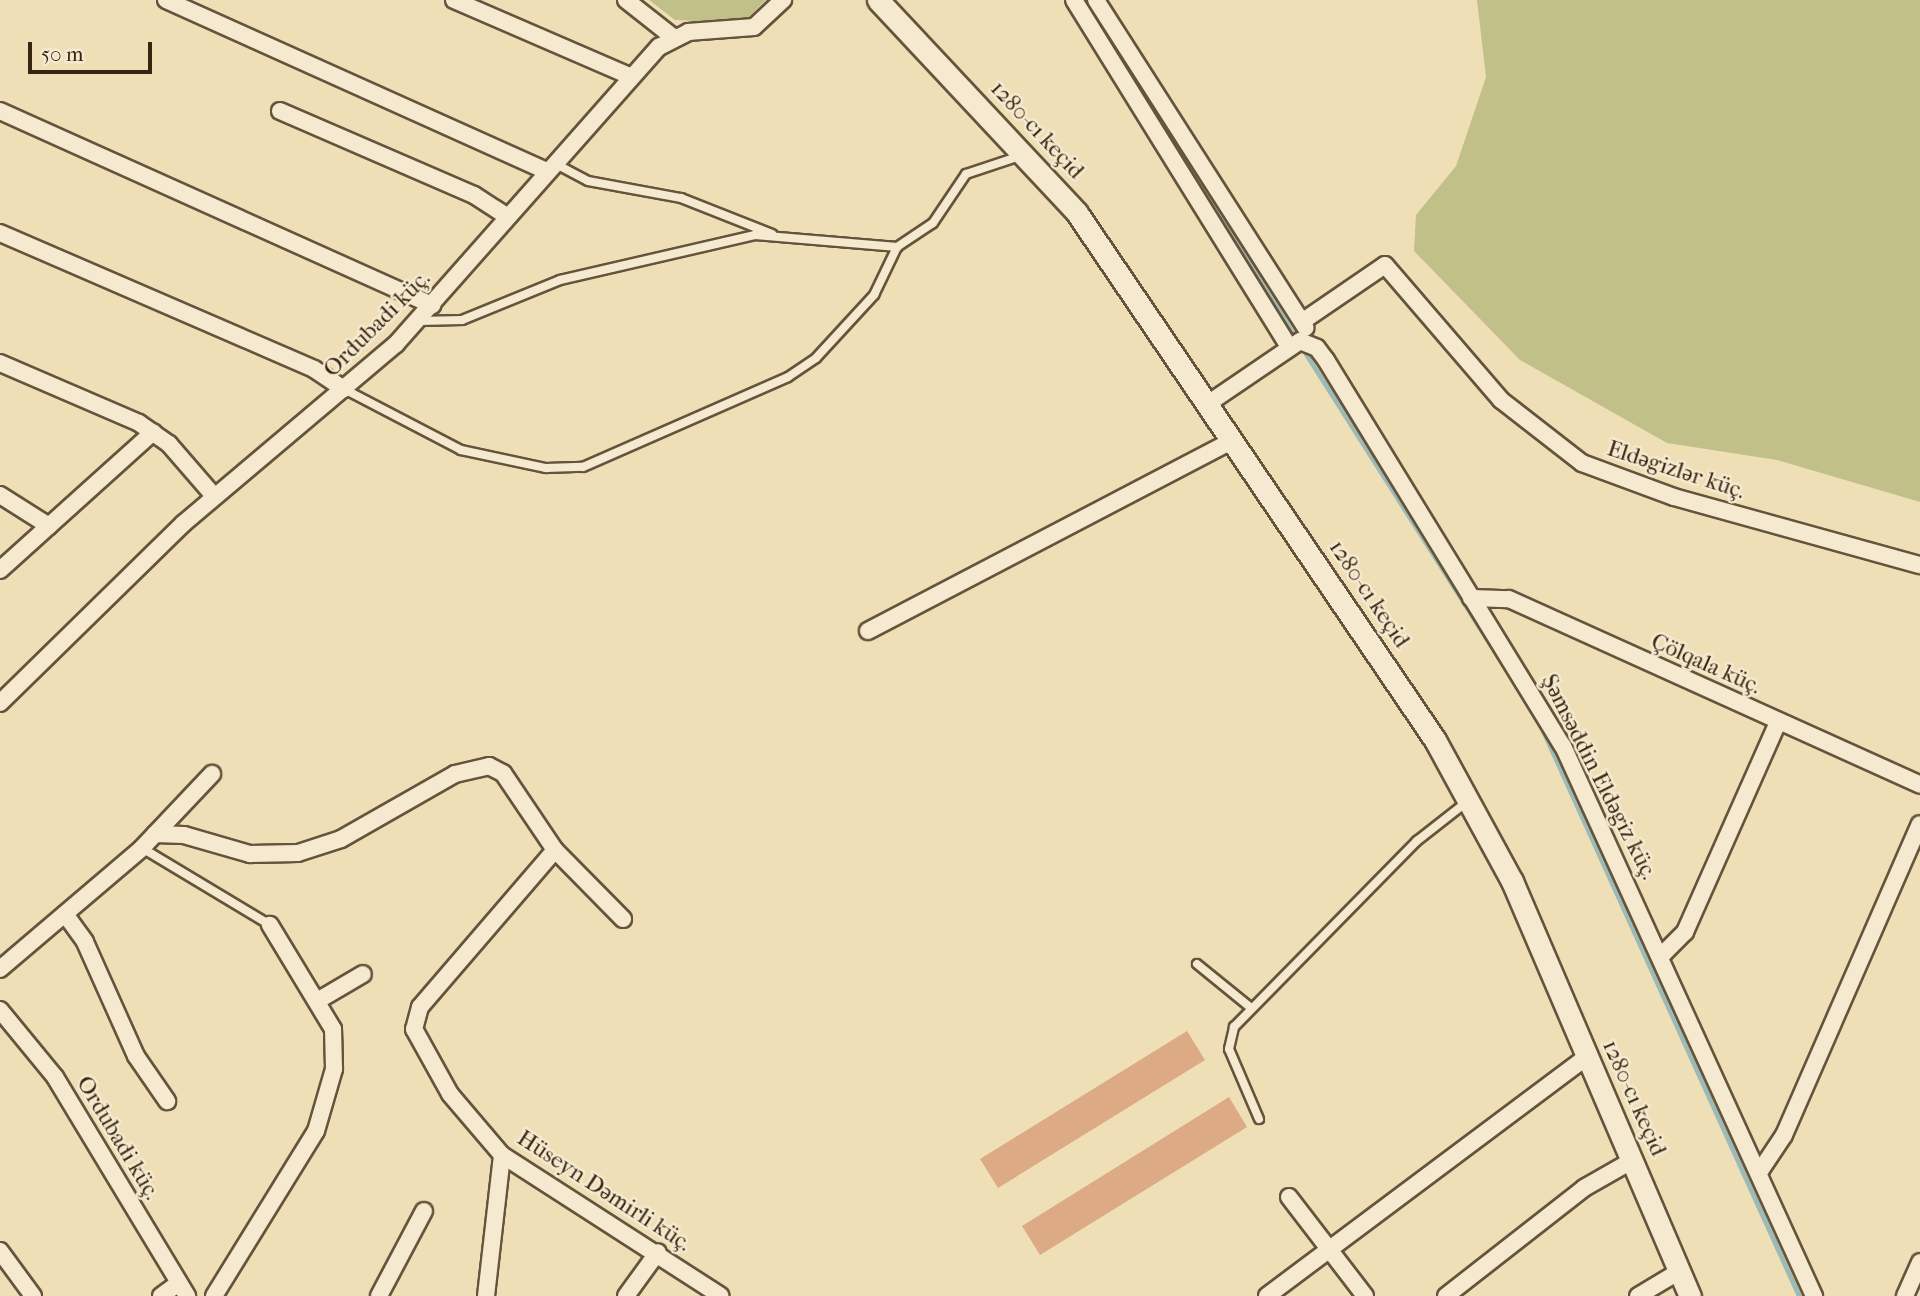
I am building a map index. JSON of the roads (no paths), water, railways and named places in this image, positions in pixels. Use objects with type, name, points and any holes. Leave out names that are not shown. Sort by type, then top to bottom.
[{"type":"street","points":[[166,0],[551,167]]},
{"type":"street","points":[[454,0],[630,76]]},
{"type":"street","points":[[626,0],[673,37],[754,27],[783,0]]},
{"type":"street","name":"1280-cı keçid","points":[[878,0],[1026,154],[1077,214],[1206,405],[1338,592],[1470,800],[1633,1160],[1690,1296]]},
{"type":"street","points":[[1073,0],[1289,347]]},
{"type":"street","points":[[1096,0],[1304,321],[1308,341],[1289,347],[1206,405]]},
{"type":"street","name":"Ordubadi küç.","points":[[5,697],[214,496],[344,389],[419,321],[630,76],[673,37]]},
{"type":"street","points":[[0,111],[432,305]]},
{"type":"street","points":[[280,111],[474,195],[508,217]]},
{"type":"street","points":[[0,233],[314,369],[344,389]]},
{"type":"street","name":"Eldəgizlər küç.","points":[[1304,321],[1385,265],[1501,400],[1582,463],[1674,497],[1920,565]]},
{"type":"street","name":"Şəmsəddin Eldəgiz küç.","points":[[1308,341],[1326,360],[1558,736],[1662,955],[1814,1296]]},
{"type":"street","points":[[0,363],[153,432],[214,496]]},
{"type":"street","points":[[0,570],[153,432]]},
{"type":"street","points":[[868,631],[1231,441]]},
{"type":"street","points":[[0,495],[50,526]]},
{"type":"street","name":"Çölqala küç.","points":[[1471,598],[1509,599],[1920,785]]},
{"type":"street","points":[[0,679],[5,697]]},
{"type":"street","points":[[1662,955],[1685,932],[1778,722]]},
{"type":"street","points":[[155,834],[184,835],[250,854],[298,853],[341,839],[456,774],[489,766],[503,773],[555,850],[623,919]]},
{"type":"street","points":[[0,969],[142,848],[212,774]]},
{"type":"street","points":[[1759,1171],[1784,1135],[1920,824]]},
{"type":"street","name":"Hüseyn Dəmirli küç.","points":[[555,850],[413,1017],[450,1094],[502,1155],[658,1252],[721,1296]]},
{"type":"street","points":[[65,914],[85,942],[135,1056],[167,1101]]},
{"type":"street","points":[[214,1296],[316,1130],[327,1099],[335,1049],[317,1001],[271,925]]},
{"type":"street","points":[[317,1001],[363,974]]},
{"type":"street","name":"Ordubadi küç.","points":[[0,1010],[55,1077],[183,1289]]},
{"type":"street","points":[[1267,1296],[1587,1057]]},
{"type":"street","points":[[486,1296],[502,1155]]},
{"type":"street","points":[[1446,1296],[1584,1188],[1633,1160]]},
{"type":"street","points":[[1289,1197],[1365,1296]]},
{"type":"street","points":[[379,1296],[424,1211]]},
{"type":"street","points":[[0,1251],[33,1296]]},
{"type":"street","points":[[626,1296],[658,1252]]},
{"type":"street","points":[[1905,1296],[1920,1262]]},
{"type":"street","points":[[1638,1296],[1680,1271]]},
{"type":"street","points":[[162,1296],[183,1289]]},
{"type":"lane","points":[[344,389],[461,450],[546,468],[583,467],[788,377],[816,358],[874,295],[897,247],[933,223],[966,174],[1026,154]]},
{"type":"lane","points":[[551,167],[588,181],[719,210],[776,236]]},
{"type":"lane","points":[[419,321],[462,320],[560,280],[776,236],[897,247]]},
{"type":"lane","points":[[1259,1119],[1229,1049],[1229,1037],[1250,1007],[1418,841],[1470,800]]},
{"type":"lane","points":[[142,848],[271,925]]},
{"type":"lane","points":[[1197,964],[1250,1007]]},
{"type":"waterway","points":[[1086,5],[1293,334]]},
{"type":"waterway","points":[[1306,354],[1510,675]]},
{"type":"waterway","points":[[1539,722],[1799,1296]]}]
